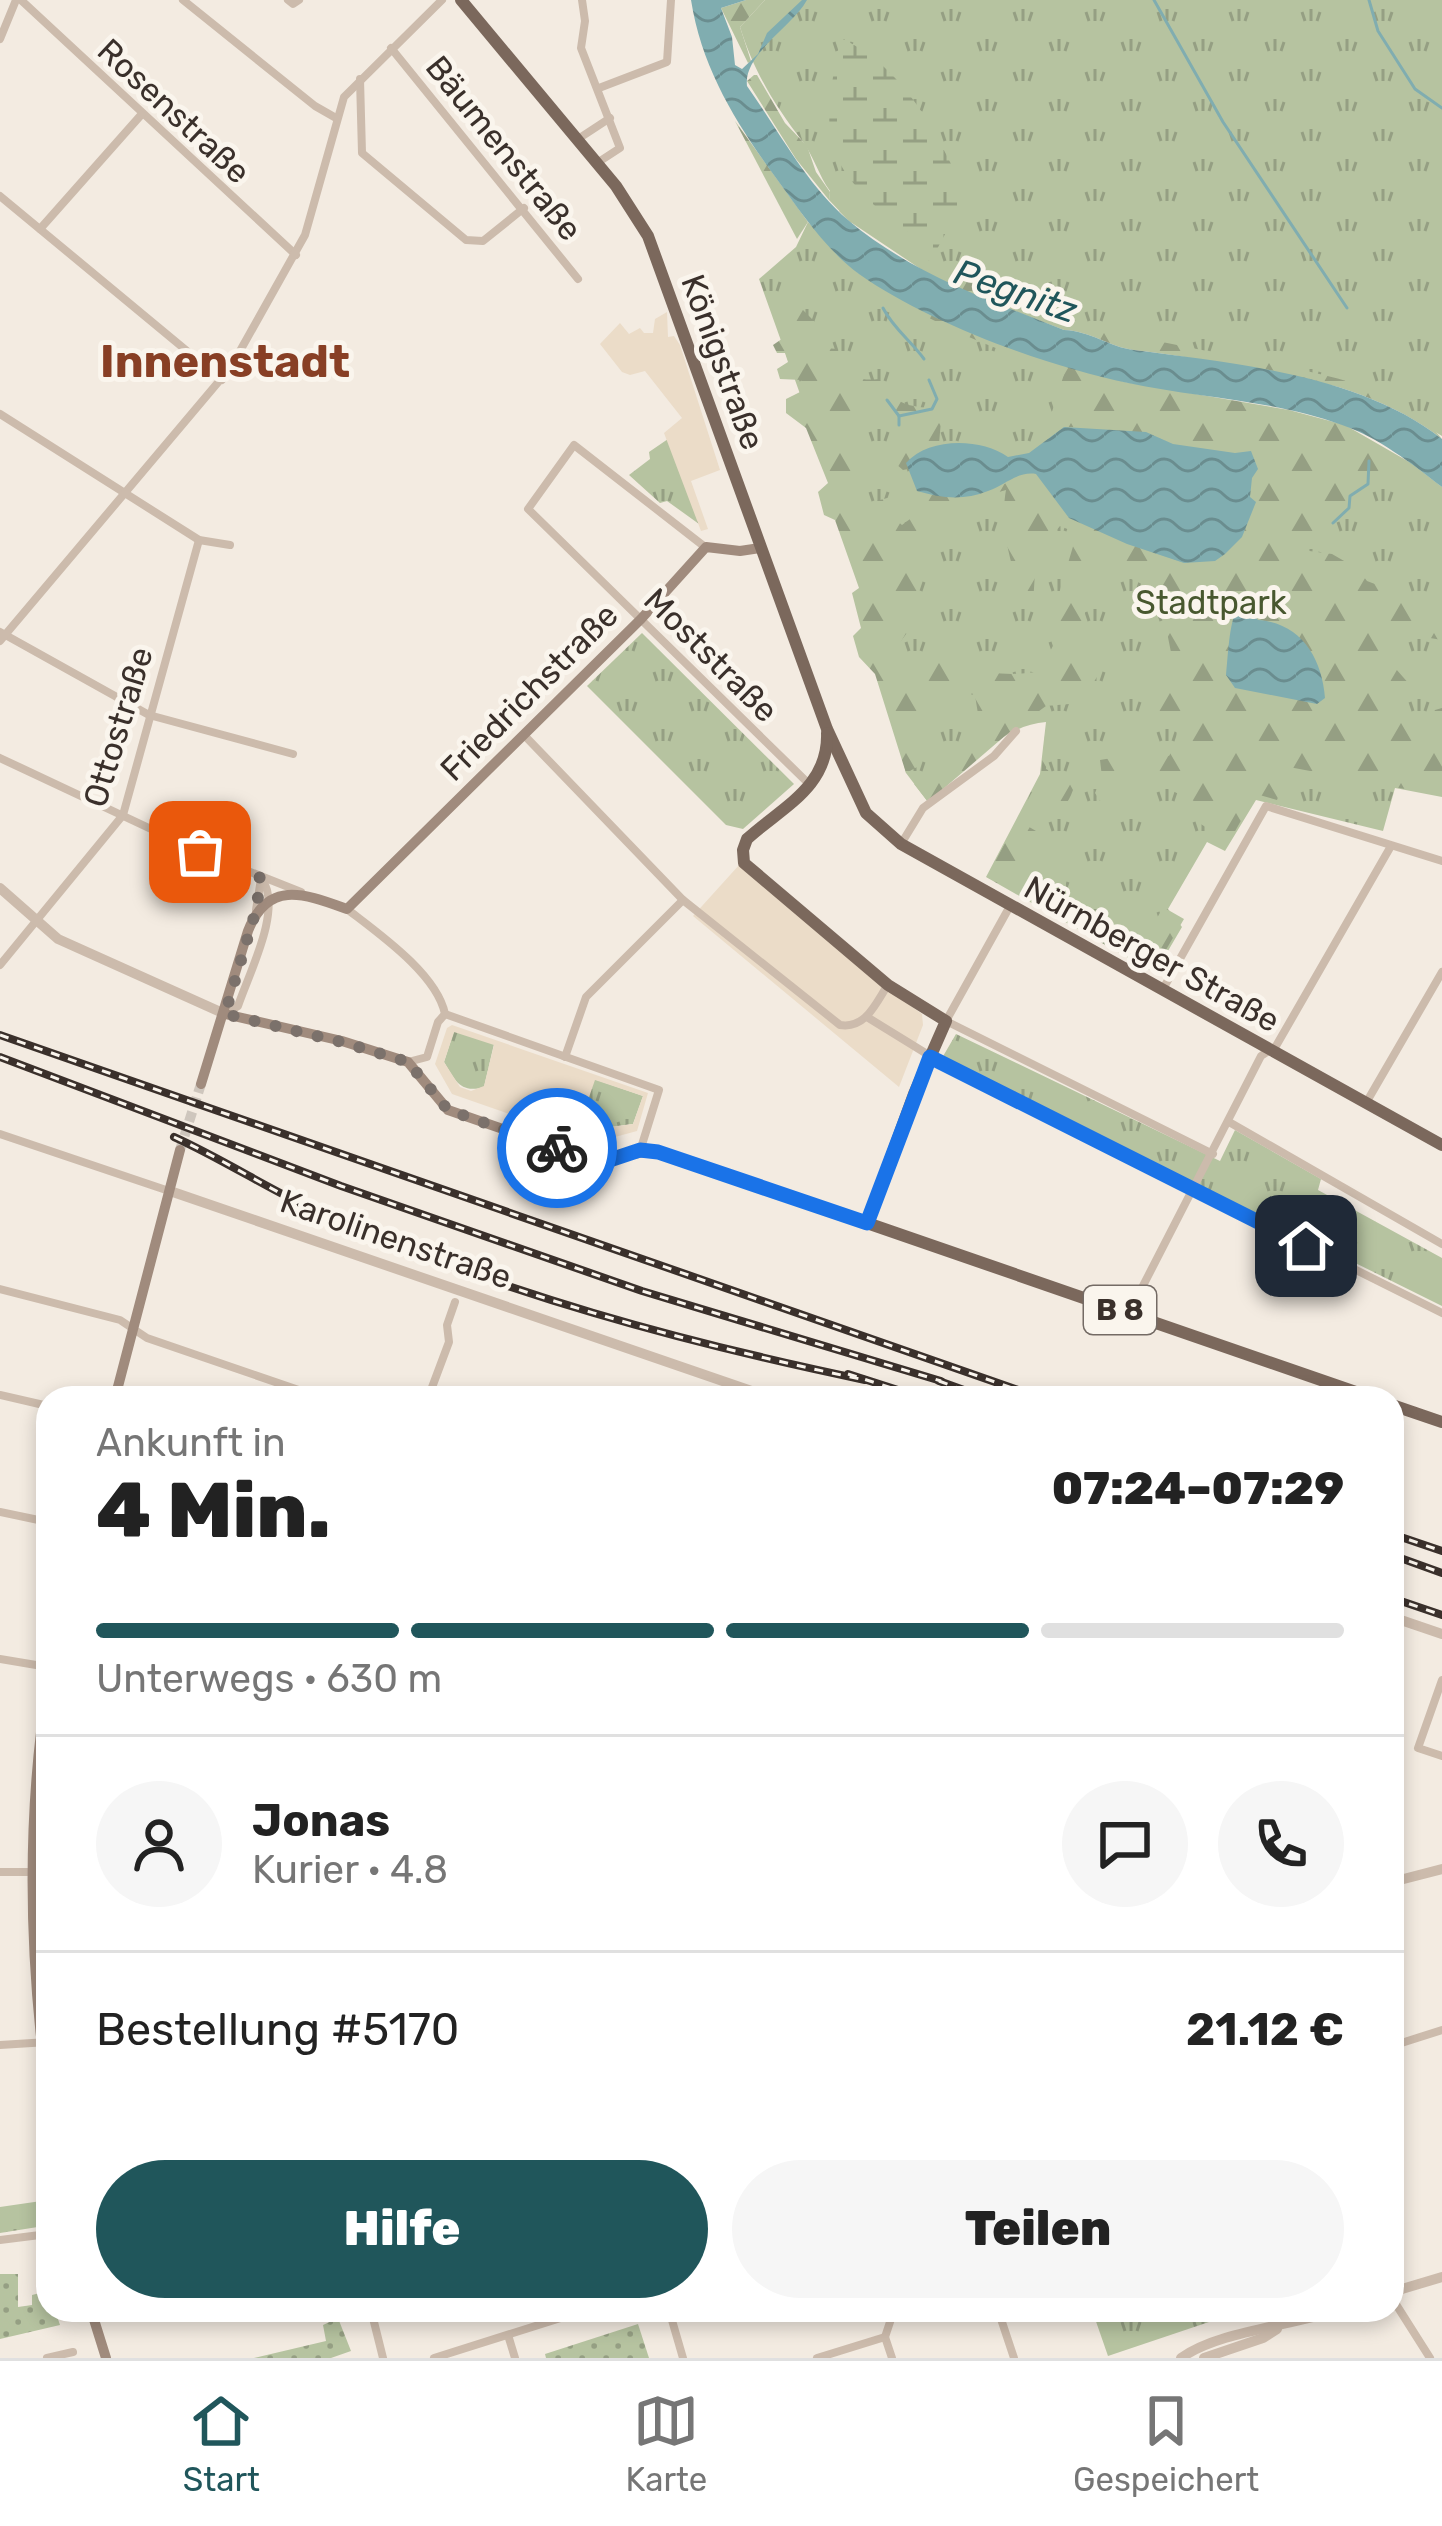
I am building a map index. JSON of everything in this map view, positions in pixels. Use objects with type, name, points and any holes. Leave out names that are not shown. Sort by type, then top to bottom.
[{"type":"main road","name":"Königstraße","points":[[461,0],[578,139],[648,236],[827,729],[854,788]]},
{"type":"main road","points":[[706,548],[760,548]]},
{"type":"main road","name":"Friedrichstraße","points":[[347,910],[706,548]]},
{"type":"main road","points":[[225,1014],[408,1062],[448,1110],[592,1160],[607,1161],[640,1150],[658,1152],[867,1223],[946,1022],[888,985],[750,869],[744,850],[826,762],[827,729]]},
{"type":"main road","points":[[813,781],[838,777],[854,788]]},
{"type":"main road","name":"Nürnberger Straße","points":[[854,788],[866,813],[901,844],[1442,1145]]},
{"type":"main road","points":[[200,1084],[256,910],[271,899],[308,895],[347,910]]},
{"type":"main road","points":[[118,1386],[180,1150]]},
{"type":"main road","name":"B 8","points":[[867,1223],[1339,1386]]},
{"type":"main road","points":[[1404,1409],[1442,1422]]},
{"type":"main road","points":[[36,1817],[31,1873],[36,1938]]},
{"type":"main road","points":[[95,2322],[106,2358]]},
{"type":"street","points":[[0,39],[18,0]]},
{"type":"street","name":"Rosenstraße","points":[[18,0],[296,255]]},
{"type":"street","points":[[183,0],[336,118]]},
{"type":"street","points":[[288,0],[293,4],[299,0]]},
{"type":"street","points":[[293,754],[149,715],[2,636],[222,380],[305,235],[344,98],[442,0]]},
{"type":"street","points":[[582,0],[581,41],[620,148],[597,163]]},
{"type":"street","points":[[599,88],[667,62],[671,0]]},
{"type":"street","name":"Bäumenstraße","points":[[392,48],[578,279]]},
{"type":"street","points":[[360,78],[362,153],[472,243],[483,241],[524,208]]},
{"type":"street","points":[[40,229],[141,115]]},
{"type":"street","points":[[578,139],[610,118]]},
{"type":"street","points":[[0,196],[222,380]]},
{"type":"street","points":[[0,415],[199,540],[230,544]]},
{"type":"street","name":"Moststraße","points":[[706,548],[574,445],[528,509],[813,781]]},
{"type":"street","name":"Ottostraße","points":[[0,965],[123,815],[199,540]]},
{"type":"street","points":[[901,844],[922,808],[994,756],[1016,731]]},
{"type":"street","points":[[524,735],[683,900],[840,1025],[853,1026],[867,1017],[888,985]]},
{"type":"street","points":[[0,758],[308,895]]},
{"type":"street","points":[[1162,990],[1266,806],[1442,860]]},
{"type":"street","points":[[1129,1313],[1261,1056],[1276,1046],[1391,846]]},
{"type":"street","points":[[0,888],[58,939],[225,1014],[238,1006],[271,911],[261,878]]},
{"type":"street","points":[[256,910],[261,878]]},
{"type":"street","points":[[565,1057],[586,998],[683,900]]},
{"type":"street","points":[[1010,906],[946,1022],[1213,1154]]},
{"type":"street","points":[[347,910],[413,965],[444,1008],[659,1090],[640,1150]]},
{"type":"street","points":[[1366,1103],[1442,972]]},
{"type":"street","points":[[408,1062],[427,1057],[444,1008]]},
{"type":"street","points":[[867,1017],[930,1057],[1442,1313]]},
{"type":"street","points":[[1229,1122],[1442,1244]]},
{"type":"street","name":"Karolinenstraße","points":[[0,1135],[737,1386]]},
{"type":"street","points":[[0,1289],[120,1320],[147,1338],[287,1386]]},
{"type":"street","points":[[432,1386],[449,1342],[447,1325],[455,1302]]},
{"type":"street","points":[[0,1395],[36,1403]]},
{"type":"street","points":[[0,1512],[36,1520]]},
{"type":"street","points":[[1404,1621],[1442,1634]]},
{"type":"street","points":[[0,1660],[36,1665]]},
{"type":"street","points":[[1442,1679],[1418,1748],[1442,1756]]},
{"type":"street","points":[[1404,1879],[1442,1869]]},
{"type":"street","points":[[0,1872],[36,1873]]},
{"type":"street","points":[[1404,2043],[1441,2032]]},
{"type":"street","points":[[0,2045],[36,2043]]},
{"type":"street","points":[[0,2240],[36,2236]]},
{"type":"street","points":[[1404,2290],[1442,2276]]},
{"type":"street","points":[[1404,2315],[1430,2358]]},
{"type":"street","points":[[373,2322],[383,2358]]},
{"type":"street","points":[[434,2358],[550,2322]]},
{"type":"street","points":[[672,2322],[683,2358]]},
{"type":"street","points":[[890,2322],[885,2337],[892,2358]]},
{"type":"street","points":[[1002,2322],[1014,2358]]},
{"type":"street","points":[[1181,2358],[1194,2349],[1297,2322]]},
{"type":"street","points":[[1204,2358],[1263,2338],[1280,2327]]},
{"type":"street","points":[[508,2336],[515,2358]]},
{"type":"street","points":[[817,2358],[885,2337]]},
{"type":"street","points":[[47,2358],[73,2352]]},
{"type":"green space","points":[[765,0],[1442,0],[1442,436],[1367,392],[1127,346],[992,298],[849,221],[829,200],[830,191],[766,88],[746,43],[740,27]]},
{"type":"green space","points":[[765,0],[740,27],[748,63],[721,8]]},
{"type":"green space","points":[[841,38],[884,67],[917,104],[966,195],[936,251],[871,202],[834,151],[829,109]]},
{"type":"green space","points":[[754,75],[785,123],[807,146],[830,192],[829,200],[796,159],[747,81]]},
{"type":"green space","points":[[735,121],[808,222],[797,239]]},
{"type":"green space","points":[[852,201],[903,244],[989,291],[1117,332],[1360,385],[1405,407],[1442,439],[1410,417],[1335,386],[1254,367],[1125,348],[943,284],[849,221],[839,211]]},
{"type":"green space","name":"Stadtpark","points":[[808,222],[858,273],[937,317],[1017,350],[1442,487],[1442,797],[1395,788],[1383,831],[1256,800],[1225,851],[1207,842],[1168,909],[1182,927],[1155,973],[986,877],[1040,774],[1046,722],[997,741],[928,802],[906,773],[845,520],[759,279],[796,247]]},
{"type":"green space","points":[[818,233],[858,273],[937,317],[1052,361],[1050,367],[985,344],[895,299],[866,280],[812,238]]},
{"type":"green space","points":[[779,307],[803,310],[814,321],[813,332],[826,348],[837,349],[857,377],[879,379],[905,404],[942,409],[939,444],[923,449],[903,470],[896,464],[910,442],[876,406],[846,421],[860,472],[846,476],[856,507],[894,496],[895,519],[902,525],[922,510],[902,487],[913,479],[959,497],[982,494],[1024,474],[1036,474],[1069,518],[1184,563],[1250,498],[1251,452],[1173,444],[1146,433],[1086,427],[1064,427],[1045,442],[1040,434],[1067,365],[1125,382],[1289,410],[1345,425],[1411,463],[1442,487],[1442,509],[1429,499],[1429,493],[1381,473],[1318,523],[1302,550],[1332,554],[1358,569],[1367,581],[1388,589],[1442,601],[1442,640],[1389,631],[1380,664],[1396,669],[1410,685],[1405,727],[1425,728],[1435,710],[1442,708],[1442,796],[1289,767],[1277,800],[1256,794],[1225,849],[1202,838],[1207,828],[1190,817],[1196,802],[1164,787],[1153,773],[1103,805],[1095,793],[1102,777],[1100,760],[1154,751],[1169,756],[1177,742],[1176,722],[1151,707],[1151,673],[1173,661],[1162,611],[1149,589],[1102,572],[1080,599],[1086,609],[1074,649],[1081,658],[1103,667],[1081,703],[1046,706],[928,802],[914,784],[926,774],[946,775],[981,733],[975,695],[930,688],[919,766],[906,773],[875,674],[859,657],[853,636],[861,628],[852,593],[859,588],[835,520],[824,515],[818,492],[828,483],[806,428],[786,413],[786,399],[800,392],[802,380],[780,379],[777,369],[788,362],[785,353],[777,353],[773,345],[789,334]],"holes":[[[1006,490],[1005,534],[1024,605],[1033,605],[1036,555],[1060,526],[1077,533],[1058,597],[1059,634],[1040,671],[995,673],[924,653],[915,675],[902,676],[892,650],[910,628],[917,607],[925,543],[938,524],[963,506]],[[1253,616],[1264,621],[1324,698],[1235,688],[1232,649]]]},
{"type":"green space","points":[[668,439],[699,524],[667,501],[660,503],[629,475]]},
{"type":"green space","points":[[642,633],[794,784],[743,829],[726,825],[587,686]]},
{"type":"green space","points":[[1045,735],[1050,736],[1046,769],[1067,779],[1073,790],[1056,810],[1030,802],[1019,821],[1036,831],[1030,848],[1064,871],[1067,910],[1056,915],[999,883],[1003,874],[995,870],[987,877],[1041,775]]},
{"type":"green space","points":[[1163,907],[1184,919],[1153,972],[1081,931],[1078,917],[1104,911],[1114,915],[1111,928],[1136,943],[1157,943],[1163,933],[1156,920]]},
{"type":"green space","points":[[454,1031],[494,1044],[484,1087],[464,1087],[444,1062]]},
{"type":"green space","points":[[956,1034],[1220,1161],[1235,1130],[1321,1179],[1318,1190],[1442,1258],[1442,1306],[942,1058]]},
{"type":"green space","points":[[594,1079],[643,1096],[633,1124],[595,1129],[580,1120]]},
{"type":"green space","points":[[36,2202],[36,2227],[0,2233],[0,2207]]},
{"type":"green space","points":[[0,2274],[18,2274],[18,2307],[32,2305],[36,2294],[36,2322],[60,2325],[0,2339]]},
{"type":"green space","points":[[340,2322],[351,2351],[331,2358],[254,2358],[326,2341],[323,2325]]},
{"type":"green space","points":[[1096,2322],[1209,2322],[1108,2356]]},
{"type":"green space","points":[[638,2324],[649,2358],[546,2358],[545,2354]]},
{"type":"shaded area","points":[[667,312],[668,337],[674,336],[680,345],[720,470],[691,481],[708,529],[701,531],[664,433],[682,418],[645,371],[622,372],[600,344],[620,323],[629,334],[640,328],[653,333],[655,319]]},
{"type":"shaded area","points":[[740,864],[922,1014],[923,1025],[899,1087],[693,916]]},
{"type":"shaded area","points":[[452,1025],[648,1093],[637,1131],[593,1143],[452,1094],[435,1064]],"holes":[[[454,1032],[494,1045],[484,1086],[471,1091],[460,1087],[444,1062]],[[595,1080],[643,1096],[633,1124],[595,1129],[581,1120]]]},
{"type":"water","points":[[691,0],[746,0],[721,8],[732,37],[735,65],[742,69],[758,54],[767,33],[807,0],[753,63],[747,86],[819,190],[848,220],[898,256],[1064,330],[1125,348],[1295,375],[1374,400],[1442,439],[1442,487],[1382,444],[1342,425],[1290,410],[1128,383],[1061,366],[953,326],[859,274],[814,229],[734,116],[703,49]]},
{"type":"water","points":[[1064,427],[1146,432],[1173,444],[1251,451],[1258,469],[1250,497],[1256,502],[1242,537],[1215,561],[1184,563],[1069,518],[1036,474],[1017,476],[979,494],[943,497],[917,491],[906,463],[928,448],[956,443],[984,446],[1008,457],[1029,453]]},
{"type":"water","points":[[1246,607],[1258,620],[1286,628],[1306,645],[1319,669],[1325,698],[1317,704],[1235,688],[1226,675],[1229,640],[1237,609]]},
{"type":"waterway","points":[[1154,0],[1223,122],[1347,308]]},
{"type":"waterway","points":[[1369,0],[1378,31],[1415,89],[1442,108]]},
{"type":"waterway","points":[[883,308],[924,359]]},
{"type":"waterway","points":[[899,425],[899,416],[932,409],[937,399],[929,380]]},
{"type":"waterway","points":[[887,400],[899,416]]},
{"type":"waterway","points":[[1333,523],[1349,508],[1350,496],[1368,484],[1369,461]]},
{"type":"tunnel","points":[[180,1150],[201,1084]]},
{"type":"railway","points":[[0,1035],[1007,1386]]},
{"type":"railway","points":[[0,1057],[341,1186],[642,1291],[941,1381]]},
{"type":"railway","points":[[174,1137],[309,1208],[460,1269],[660,1332],[865,1380]]},
{"type":"railway","points":[[848,1374],[886,1386]]},
{"type":"railway","points":[[939,1381],[953,1386]]},
{"type":"railway","points":[[1404,1538],[1442,1551]]},
{"type":"railway","points":[[1404,1559],[1442,1573]]},
{"type":"railway","points":[[1404,1602],[1442,1615]]},
{"type":"way so far","points":[[200,852],[261,878],[225,1014],[408,1062],[448,1110],[557,1148]]},
{"type":"district","name":"Innenstadt","points":[[225,361]]},
{"type":"route","points":[[557,1148],[607,1161],[640,1150],[658,1152],[867,1223],[930,1057],[1306,1246]]},
{"type":"water label","name":"Pegnitz","points":[[1016,291]]}]
